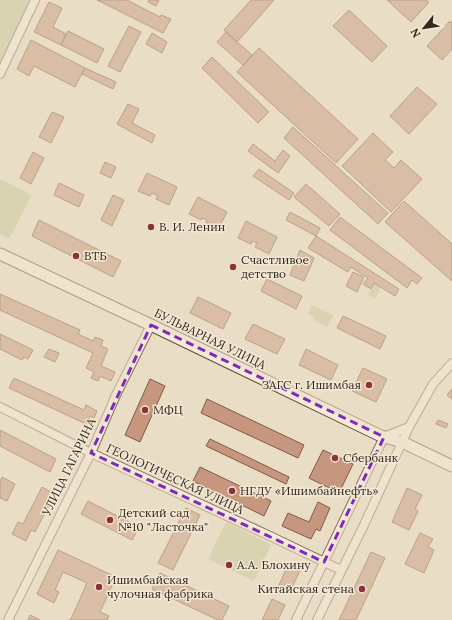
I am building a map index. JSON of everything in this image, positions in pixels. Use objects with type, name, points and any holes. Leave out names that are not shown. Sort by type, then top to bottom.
[{"type":"main road","name":"БУЛЬВАРНАЯ УЛИЦА","points":[[0,254],[384,437],[402,442],[452,466]]},
{"type":"street","points":[[0,74],[35,0]]},
{"type":"street","name":"УЛИЦА ГАГАРИНА","points":[[8,620],[91,453],[116,395],[151,325]]},
{"type":"street","points":[[317,620],[364,525],[409,428],[433,384],[452,363]]},
{"type":"street","name":"ГЕОЛОГИЧЕСКАЯ УЛИЦА","points":[[0,407],[91,453],[341,570]]},
{"type":"street","points":[[296,620],[384,437],[409,428]]},
{"type":"highlighted area","points":[[151,325],[384,437],[324,562],[91,453]]},
{"type":"green space","points":[[0,0],[31,0],[0,64]]},
{"type":"green space","points":[[0,179],[32,195],[9,239],[0,234]]},
{"type":"green space","points":[[374,283],[381,287],[375,299],[368,295]]},
{"type":"green space","points":[[312,305],[333,315],[327,327],[313,320],[314,317],[308,313]]},
{"type":"green space","points":[[226,522],[271,545],[254,581],[208,559]]},
{"type":"building","points":[[97,0],[127,0],[160,17],[161,15],[171,19],[163,33]]},
{"type":"building","points":[[149,0],[159,0],[156,6],[148,2]]},
{"type":"building","points":[[251,0],[274,0],[237,42],[224,30]]},
{"type":"building","points":[[387,0],[426,0],[429,2],[411,22]]},
{"type":"building","points":[[49,2],[62,8],[53,27],[66,34],[61,45],[34,32]]},
{"type":"building","points":[[349,10],[387,46],[372,62],[333,26]]},
{"type":"building","points":[[450,21],[452,23],[452,49],[442,60],[427,46]]},
{"type":"building","points":[[129,26],[141,32],[120,72],[108,66]]},
{"type":"building","points":[[68,31],[104,49],[97,63],[61,45]]},
{"type":"building","points":[[226,32],[252,55],[243,65],[217,42]]},
{"type":"building","points":[[152,33],[167,42],[162,53],[146,44]]},
{"type":"building","points":[[31,40],[85,68],[75,87],[34,66],[29,76],[17,69]]},
{"type":"building","points":[[259,48],[358,139],[336,163],[237,72]]},
{"type":"building","points":[[212,57],[269,112],[258,123],[202,68]]},
{"type":"building","points":[[85,68],[116,82],[113,89],[82,74]]},
{"type":"building","points":[[417,87],[437,104],[409,134],[390,116]]},
{"type":"building","points":[[128,104],[139,109],[132,123],[155,135],[152,143],[117,124]]},
{"type":"building","points":[[52,112],[64,117],[51,143],[39,137]]},
{"type":"building","points":[[293,127],[388,213],[378,224],[284,138]]},
{"type":"building","points":[[373,133],[393,152],[385,160],[394,168],[401,160],[422,179],[391,212],[342,166]]},
{"type":"building","points":[[253,144],[275,161],[283,150],[290,156],[278,173],[248,151]]},
{"type":"building","points":[[33,152],[44,158],[31,184],[20,178]]},
{"type":"building","points":[[105,162],[116,167],[111,178],[100,173]]},
{"type":"building","points":[[259,169],[294,193],[289,200],[253,176]]},
{"type":"building","points":[[147,173],[177,187],[169,205],[156,199],[158,196],[152,193],[150,196],[138,191]]},
{"type":"building","points":[[59,183],[84,195],[79,207],[54,195]]},
{"type":"building","points":[[306,184],[340,214],[329,226],[294,197]]},
{"type":"building","points":[[113,195],[124,200],[112,226],[101,220]]},
{"type":"building","points":[[198,197],[227,212],[218,229],[206,223],[207,220],[202,218],[201,220],[189,214]]},
{"type":"building","points":[[404,201],[452,244],[452,281],[385,222]]},
{"type":"building","points":[[290,212],[320,228],[316,236],[286,220]]},
{"type":"building","points":[[340,217],[422,278],[417,284],[412,280],[407,288],[330,230]]},
{"type":"building","points":[[39,220],[121,261],[113,277],[32,236]]},
{"type":"building","points":[[246,221],[277,237],[269,254],[255,247],[257,243],[252,241],[251,244],[238,238]]},
{"type":"building","points":[[316,236],[399,289],[395,296],[374,283],[371,289],[363,284],[368,278],[351,267],[348,272],[308,248]]},
{"type":"building","points":[[300,250],[314,258],[304,281],[290,275]]},
{"type":"building","points":[[353,272],[364,277],[357,292],[346,286]]},
{"type":"building","points":[[267,279],[302,296],[296,309],[261,291]]},
{"type":"building","points":[[0,294],[80,330],[78,334],[93,341],[95,337],[103,340],[101,346],[108,349],[101,366],[115,372],[111,381],[100,376],[98,381],[91,378],[94,372],[86,368],[93,353],[0,310]]},
{"type":"building","points":[[198,297],[231,313],[223,329],[190,313]]},
{"type":"building","points":[[343,316],[386,336],[380,349],[337,328]]},
{"type":"building","points":[[253,324],[285,339],[277,354],[245,339]]},
{"type":"building","points":[[0,334],[33,350],[28,359],[24,357],[22,360],[0,349]]},
{"type":"building","points":[[49,349],[59,353],[55,362],[44,357]]},
{"type":"building","points":[[306,349],[338,365],[331,380],[299,365]]},
{"type":"building","name":"ЗАГС г. Ишимбая","points":[[363,368],[387,379],[376,402],[352,391]]},
{"type":"building","points":[[14,378],[84,410],[86,405],[97,411],[94,418],[90,416],[86,424],[9,388]]},
{"type":"building","points":[[150,379],[165,386],[140,442],[125,435]]},
{"type":"building","points":[[452,389],[452,399],[447,395]]},
{"type":"building","points":[[207,399],[304,445],[298,458],[201,413]]},
{"type":"building","points":[[438,420],[448,424],[446,428],[436,424]]},
{"type":"building","points":[[0,430],[56,459],[50,472],[0,446]]},
{"type":"building","points":[[210,439],[289,477],[286,484],[206,446]]},
{"type":"building","points":[[323,450],[353,464],[339,493],[309,478]]},
{"type":"building","name":"НГДУ «Ишимбайнефть»","points":[[200,467],[271,501],[264,516],[193,481]]},
{"type":"building","points":[[2,477],[15,484],[7,501],[0,498],[0,482]]},
{"type":"building","points":[[42,487],[55,494],[35,532],[31,530],[26,541],[12,534],[18,522],[23,524]]},
{"type":"building","points":[[407,488],[422,495],[415,509],[418,511],[409,530],[392,522]]},
{"type":"building","name":"Детский сад №10 \"Ласточка\"","points":[[88,501],[139,527],[132,540],[81,514]]},
{"type":"building","points":[[318,502],[330,508],[320,531],[316,529],[311,539],[282,526],[288,513],[309,522]]},
{"type":"building","points":[[186,508],[200,515],[173,570],[158,563]]},
{"type":"building","points":[[420,533],[433,539],[428,547],[434,550],[424,573],[405,564]]},
{"type":"building","name":"Ишимбайская чулочная фабрика","points":[[58,550],[116,577],[100,612],[109,616],[107,620],[69,620],[71,619],[87,583],[63,572],[55,590],[59,592],[54,603],[37,594]]},
{"type":"building","name":"Китайская стена","points":[[371,552],[385,558],[356,620],[339,620]]},
{"type":"building","points":[[289,563],[301,568],[290,592],[278,587]]},
{"type":"building","points":[[160,573],[229,606],[222,620],[218,620],[152,589]]},
{"type":"building","points":[[272,599],[285,605],[278,620],[262,620]]},
{"type":"building","points":[[30,615],[40,620],[28,620]]},
{"type":"place","name":"В. И. Ленин","points":[[151,227]]},
{"type":"place","name":"ВТБ","points":[[76,256]]},
{"type":"place","name":"Счастливое детство","points":[[233,267]]},
{"type":"place","name":"ЗАГС г. Ишимбая","points":[[369,385]]},
{"type":"place","name":"МФЦ","points":[[145,410]]},
{"type":"place","name":"Сбербанк","points":[[335,458]]},
{"type":"place","name":"НГДУ «Ишимбайнефть»","points":[[232,491]]},
{"type":"place","name":"Детский сад №10 \"Ласточка\"","points":[[110,520]]},
{"type":"place","name":"А.А. Блохину","points":[[229,565]]},
{"type":"place","name":"Ишимбайская чулочная фабрика","points":[[99,587]]},
{"type":"place","name":"Китайская стена","points":[[362,589]]}]
